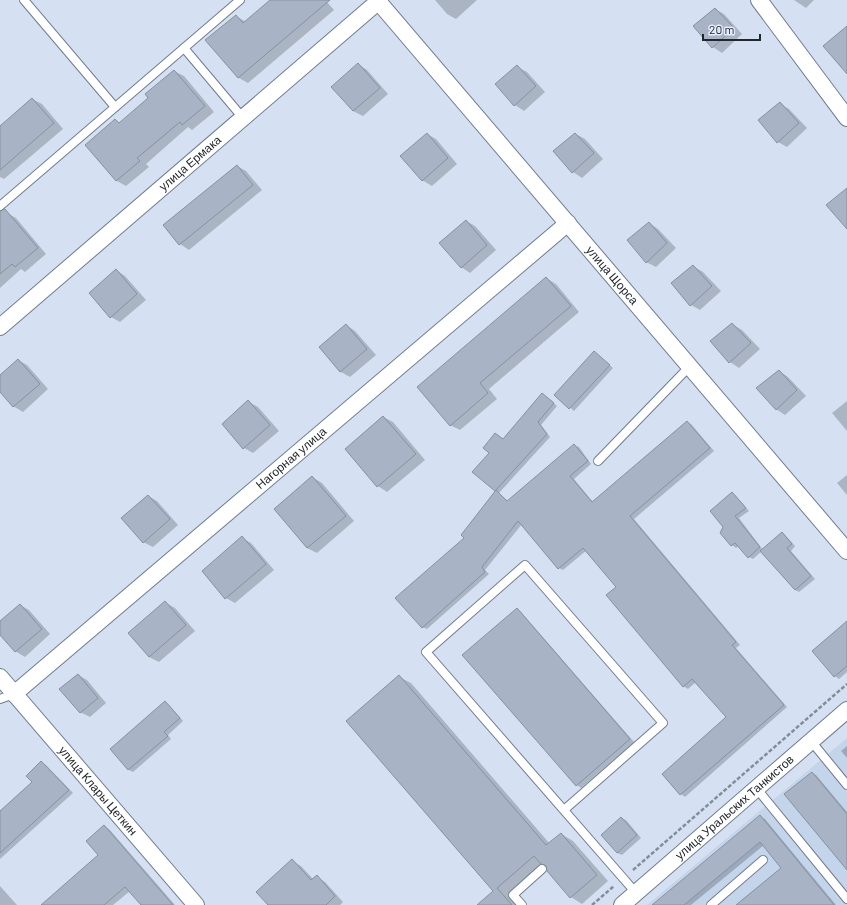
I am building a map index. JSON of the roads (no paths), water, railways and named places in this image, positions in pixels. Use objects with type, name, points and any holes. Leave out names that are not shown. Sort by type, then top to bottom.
[{"type":"street","points":[[759,0],[847,118]]},
{"type":"street","name":"улица Ермака","points":[[0,327],[378,1]]},
{"type":"street","name":"улица Щорса","points":[[378,1],[847,551]]},
{"type":"street","name":"Нагорная улица","points":[[7,696],[568,223]]},
{"type":"street","name":"улица Клары Цеткин","points":[[0,677],[7,696],[196,905]]},
{"type":"street","name":"улица Уральских Танкистов","points":[[622,905],[847,710]]},
{"type":"lane","points":[[24,0],[115,107]]},
{"type":"lane","points":[[0,206],[240,0]]},
{"type":"lane","points":[[184,48],[244,118]]},
{"type":"lane","points":[[598,461],[690,366]]},
{"type":"lane","points":[[564,810],[663,724],[525,565],[426,652],[636,893]]},
{"type":"lane","points":[[811,741],[847,786]]},
{"type":"lane","points":[[757,789],[847,898]]},
{"type":"lane","points":[[711,905],[763,860]]},
{"type":"lane","points":[[522,905],[513,895],[542,870]]}]
